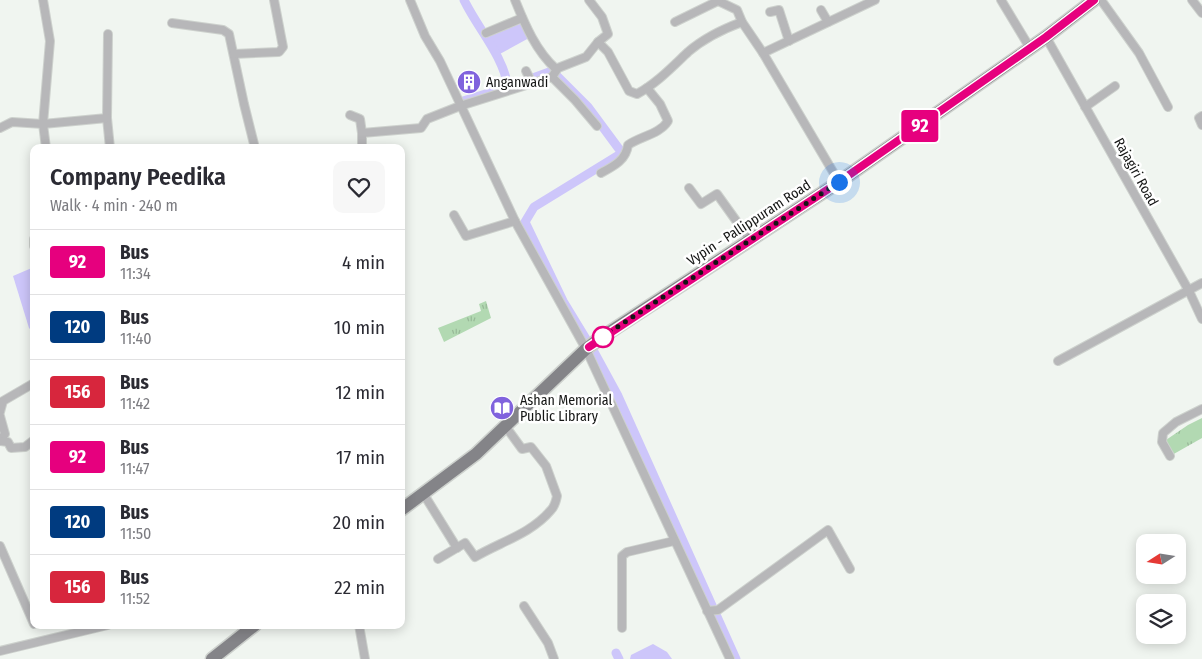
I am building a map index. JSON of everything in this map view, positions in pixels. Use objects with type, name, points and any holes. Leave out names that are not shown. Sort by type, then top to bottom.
[{"type":"main road","name":"Vypin - Pallippuram Road","points":[[405,507],[476,454],[591,346],[839,182],[1046,37],[1094,0]]},
{"type":"main road","points":[[212,659],[249,629]]},
{"type":"street","points":[[43,0],[50,41],[43,124],[46,144]]},
{"type":"street","points":[[234,54],[279,52],[282,50],[274,0]]},
{"type":"street","points":[[410,0],[425,36],[440,61],[515,221],[591,346],[674,541],[730,659]]},
{"type":"street","points":[[515,0],[522,18],[546,60],[556,70]]},
{"type":"street","points":[[362,133],[417,129],[424,126],[427,119],[460,106],[552,77],[556,70],[586,57],[598,42],[608,34],[602,17],[588,0]]},
{"type":"street","points":[[675,22],[717,0],[737,10],[742,22],[763,53],[839,182]]},
{"type":"street","points":[[763,53],[875,0]]},
{"type":"street","points":[[1001,0],[1030,48]]},
{"type":"street","points":[[1101,0],[1139,53],[1168,107]]},
{"type":"street","points":[[1192,0],[1202,13]]},
{"type":"street","points":[[770,12],[779,10],[789,41]]},
{"type":"street","points":[[821,10],[828,22]]},
{"type":"street","points":[[486,33],[522,18]]},
{"type":"street","points":[[598,42],[608,52],[629,91],[637,94],[675,66],[689,51],[723,28],[742,22]]},
{"type":"street","points":[[172,24],[226,31],[231,37],[254,144]]},
{"type":"street","points":[[108,34],[106,118],[109,144]]},
{"type":"street","name":"Rajagiri Road","points":[[1046,37],[1189,291],[1202,319]]},
{"type":"street","points":[[526,71],[532,83]]},
{"type":"street","points":[[552,77],[597,126]]},
{"type":"street","points":[[1085,107],[1115,86]]},
{"type":"street","points":[[601,173],[620,162],[627,154],[628,145],[663,128],[668,121],[660,104],[647,88]]},
{"type":"street","points":[[350,114],[360,119],[362,144]]},
{"type":"street","points":[[1202,116],[1198,118],[1202,124]]},
{"type":"street","points":[[0,128],[12,122],[43,124],[106,118]]},
{"type":"street","points":[[689,188],[701,204],[717,194],[750,240]]},
{"type":"street","points":[[454,215],[466,236],[515,221]]},
{"type":"street","points":[[1058,361],[1202,283]]},
{"type":"street","points":[[0,412],[2,401],[30,385]]},
{"type":"street","points":[[1170,456],[1162,442],[1163,433],[1176,422],[1202,409]]},
{"type":"street","points":[[0,416],[5,434],[0,441],[8,442],[11,448],[25,447],[30,443]]},
{"type":"street","points":[[438,559],[465,543],[475,557],[500,543],[520,535],[552,510],[557,496],[546,466],[531,447],[522,449],[506,427]]},
{"type":"street","points":[[423,493],[457,548]]},
{"type":"street","points":[[707,611],[718,610],[828,530],[850,570]]},
{"type":"street","points":[[622,628],[622,556],[627,552],[674,541]]},
{"type":"street","points":[[0,546],[30,616]]},
{"type":"street","points":[[524,606],[548,644],[554,659]]},
{"type":"street","points":[[36,629],[41,640]]},
{"type":"street","points":[[0,651],[90,629]]},
{"type":"street","points":[[360,629],[365,659]]},
{"type":"green space","points":[[486,301],[491,318],[444,342],[438,328],[481,311],[479,304]]},
{"type":"green space","points":[[1202,418],[1202,438],[1172,455],[1163,442]]},
{"type":"shaded area","points":[[523,23],[529,38],[498,55],[486,35]]},
{"type":"shaded area","points":[[30,269],[30,329],[29,328],[13,276]]},
{"type":"shaded area","points":[[653,644],[667,652],[672,659],[630,659],[631,655]]},
{"type":"waterway","points":[[464,0],[496,53],[508,87]]},
{"type":"waterway","points":[[463,101],[552,71],[588,107],[622,153],[534,207],[525,222],[563,301],[618,396],[736,659]]},
{"type":"waterway","points":[[616,653],[619,659]]},
{"type":"bus line","name":"92","points":[[589,347],[839,182],[1046,37],[1094,0]]},
{"type":"place","name":"Anganwadi","points":[[469,82]]},
{"type":"place","name":"Ashan Memorial Public Library","points":[[502,408]]},
{"type":"route","points":[[603,337],[599,339],[839,182]]}]
